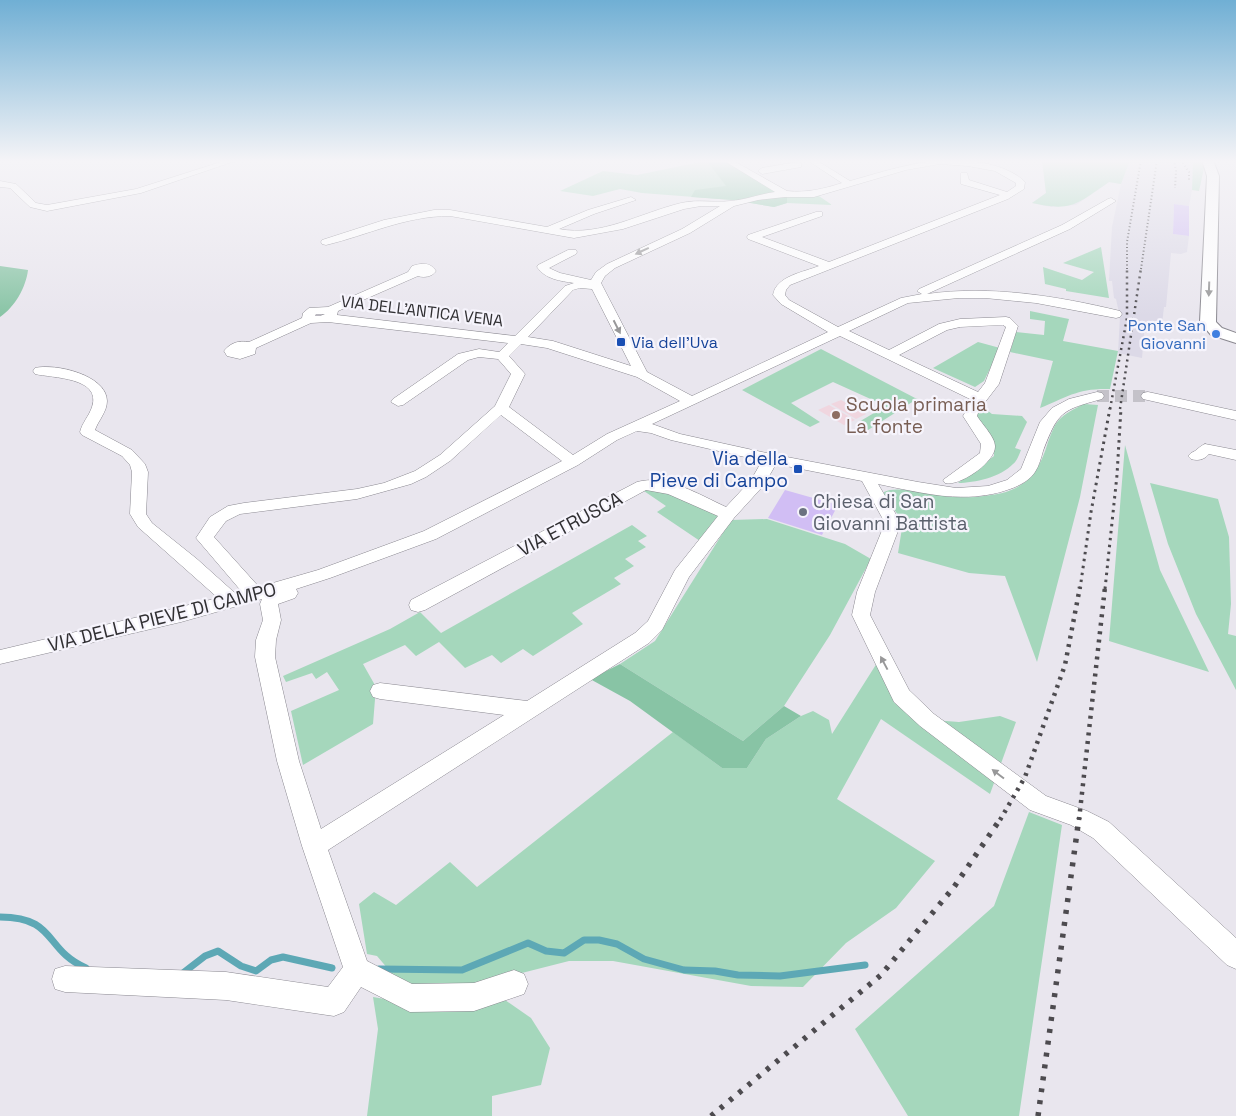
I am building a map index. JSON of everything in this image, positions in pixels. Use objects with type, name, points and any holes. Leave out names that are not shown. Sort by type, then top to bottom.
[{"type":"main road","points":[[1212,212],[1208,322],[1211,329],[1236,338]]},
{"type":"street","points":[[326,242],[413,215],[430,212]]},
{"type":"street","points":[[432,212],[450,213],[567,235],[585,235],[619,227],[664,212]]},
{"type":"street","points":[[546,231],[591,212]]},
{"type":"street","points":[[595,285],[600,274],[611,266],[686,231],[718,212]]},
{"type":"street","points":[[966,212],[786,283],[780,289],[779,295],[785,302],[840,332],[981,399]]},
{"type":"street","points":[[905,300],[1066,227],[1092,212]]},
{"type":"street","points":[[819,214],[752,237],[829,266]]},
{"type":"street","points":[[572,252],[542,267],[545,271],[595,285],[642,374]]},
{"type":"street","name":"VIA DELL'ANTICA VENA","points":[[329,314],[415,273]]},
{"type":"street","points":[[518,340],[569,288],[580,284],[595,285]]},
{"type":"street","name":"VIA DELLA PIEVE DI CAMPO","points":[[0,657],[255,595],[324,574],[430,535],[573,462],[612,437],[637,427],[905,300],[963,293],[1002,294],[1030,297],[1116,314]]},
{"type":"street","name":"VIA DELL'ANTICA VENA","points":[[250,346],[309,319],[307,316],[312,311],[325,309],[329,314],[518,340]]},
{"type":"street","points":[[889,354],[943,328],[960,323],[1006,321],[1012,326],[992,384],[972,410],[970,416],[988,444],[987,454],[979,462],[951,480]]},
{"type":"street","points":[[518,340],[549,344],[642,374],[690,401]]},
{"type":"street","name":"VIA DELL'ANTICA VENA","points":[[501,408],[518,374],[502,356],[518,340]]},
{"type":"street","points":[[398,402],[463,356],[479,353],[502,356]]},
{"type":"street","points":[[40,371],[65,373],[85,380],[98,392],[100,403],[87,432],[127,453],[138,464],[140,472],[138,514],[146,527],[191,563],[232,601]]},
{"type":"street","points":[[637,427],[653,429],[676,437],[771,459],[869,478],[956,493],[990,491],[1013,483],[1028,471],[1047,422],[1057,412],[1074,402],[1096,396]]},
{"type":"street","points":[[1148,396],[1236,416]]},
{"type":"street","points":[[255,595],[205,538],[212,523],[234,510],[368,492],[403,482],[425,473],[442,462],[476,428],[501,408],[573,462]]},
{"type":"street","points":[[670,410],[665,424],[666,429],[676,437]]},
{"type":"street","points":[[1216,410],[1236,412]]},
{"type":"street","points":[[1196,456],[1200,455],[1205,449],[1236,455]]},
{"type":"street","points":[[314,846],[527,709],[642,638],[655,625],[681,574],[728,514],[758,482],[771,459]]},
{"type":"street","points":[[869,478],[870,485],[893,523],[888,544],[862,603],[861,615],[901,696],[927,720],[1038,803],[1080,818],[1101,830],[1236,956]]},
{"type":"street","name":"VIA ETRUSCA","points":[[418,605],[643,485],[652,484],[665,488],[728,514]]},
{"type":"street","name":"VIA DELLA PIEVE DI CAMPO","points":[[324,574],[313,584],[270,600],[272,620],[266,640],[265,657],[288,761],[314,846],[357,970]]},
{"type":"street","points":[[380,691],[527,709]]},
{"type":"street","points":[[65,978],[226,986],[334,1002],[357,970],[410,998],[474,997],[514,984]]},
{"type":"shaded area","points":[[1115,212],[1174,212],[1173,234],[1189,236],[1187,252],[1181,254],[1171,253],[1166,307],[1164,307],[1162,324],[1145,323],[1142,358],[1118,353],[1120,317],[1116,299],[1114,298],[1112,281],[1109,281],[1112,227]]},
{"type":"shaded area","points":[[841,400],[866,414],[856,419],[831,404]]},
{"type":"shaded area","name":"Scuola primaria La fonte","points":[[829,405],[855,420],[844,425],[818,410]]},
{"type":"green space","points":[[1101,247],[1109,298],[1066,291],[1066,289],[1045,284],[1043,267],[1082,280],[1094,272],[1063,263]]},
{"type":"green space","points":[[0,266],[28,270],[19,296],[0,317]]},
{"type":"green space","points":[[1030,311],[1069,319],[1063,341],[1118,351],[1110,389],[1081,392],[1040,408],[1053,361],[1010,352],[1016,332],[1044,335],[1045,321],[1030,319]]},
{"type":"green space","points":[[978,342],[1000,348],[984,381],[975,387],[933,368]]},
{"type":"green space","points":[[821,349],[917,399],[868,430],[857,423],[886,406],[833,382],[791,403],[820,422],[810,427],[742,390]]},
{"type":"green space","points":[[1084,404],[1098,405],[1080,497],[1037,662],[1005,576],[969,573],[898,553],[903,522],[884,495],[884,492],[898,489],[968,497],[994,495],[1015,489],[1034,473],[1058,421],[1067,413]]},
{"type":"green space","points":[[980,405],[992,414],[1022,416],[1027,422],[1015,448],[1021,450],[1018,458],[1008,469],[995,476],[972,482],[958,483],[994,456],[994,445],[976,417]]},
{"type":"green space","points":[[1125,445],[1160,570],[1209,672],[1109,641]]},
{"type":"green space","points":[[1150,483],[1218,499],[1229,537],[1231,604],[1228,634],[1236,636],[1236,690],[1196,614],[1168,544]]},
{"type":"green space","points":[[656,487],[720,515],[700,541],[657,512],[666,506],[641,489]]},
{"type":"green space","points":[[767,519],[845,544],[871,559],[830,635],[784,706],[743,741],[620,664],[655,641],[731,520]]},
{"type":"green space","points":[[632,525],[647,536],[638,541],[646,547],[625,559],[634,566],[614,578],[621,584],[572,613],[583,624],[533,656],[523,649],[501,663],[492,655],[465,668],[439,642],[416,656],[405,645],[363,664],[376,687],[373,724],[303,765],[291,711],[339,690],[327,672],[316,679],[312,673],[286,682],[283,676],[390,629],[420,612],[441,633]]},
{"type":"green space","points":[[877,663],[920,719],[959,722],[1000,716],[1016,722],[990,794],[881,719],[837,799],[935,861],[896,908],[846,943],[803,987],[751,986],[613,961],[569,961],[461,990],[400,983],[377,956],[367,954],[359,904],[374,892],[396,905],[450,862],[477,887],[673,732],[722,768],[747,768],[766,739],[801,716],[813,711],[829,720],[832,734]]},
{"type":"green space","points":[[620,664],[743,741],[784,706],[801,716],[766,739],[747,768],[722,768],[630,701],[590,679]]},
{"type":"green space","points":[[1029,812],[1062,825],[1019,1116],[908,1116],[855,1029],[994,906]]},
{"type":"green space","points":[[373,997],[438,1008],[505,1000],[531,1018],[550,1048],[541,1085],[492,1096],[492,1116],[367,1116],[378,1029]]},
{"type":"building","points":[[1174,212],[1189,212],[1189,236],[1173,234]]},
{"type":"building","name":"Chiesa di San Giovanni Battista","points":[[785,490],[838,505],[822,535],[768,518]]},
{"type":"waterway","points":[[0,917],[18,918],[32,922],[41,928],[73,961],[86,968]]},
{"type":"waterway","points":[[379,969],[462,970],[528,943],[546,951],[564,953],[584,940],[599,940],[617,944],[644,959],[684,970],[715,971],[738,975],[780,976],[865,965]]},
{"type":"waterway","points":[[183,973],[205,956],[218,951],[241,966],[256,971],[271,960],[283,957],[332,968]]},
{"type":"tunnel","points":[[1097,396],[1148,396]]},
{"type":"railway","points":[[1110,409],[1127,318],[1127,242],[1132,212]]},
{"type":"railway","points":[[1141,269],[1149,212]]},
{"type":"railway","points":[[1120,409],[1141,268]]},
{"type":"railway","points":[[1080,589],[1091,512],[1110,408]]},
{"type":"railway","points":[[1105,589],[1117,475],[1121,408]]},
{"type":"railway","points":[[1000,820],[1025,777],[1065,665],[1080,587]]},
{"type":"railway","points":[[1079,820],[1105,587]]},
{"type":"railway","points":[[711,1116],[881,975],[954,887],[1001,818]]},
{"type":"railway","points":[[1038,1116],[1079,818]]},
{"type":"place","name":"Ponte San Giovanni","points":[[1216,334]]},
{"type":"place","name":"Via dell'Uva","points":[[621,342]]},
{"type":"place","name":"Scuola primaria La fonte","points":[[836,415]]},
{"type":"place","name":"Via della Pieve di Campo","points":[[798,469]]},
{"type":"place","name":"Chiesa di San Giovanni Battista","points":[[803,512]]}]
